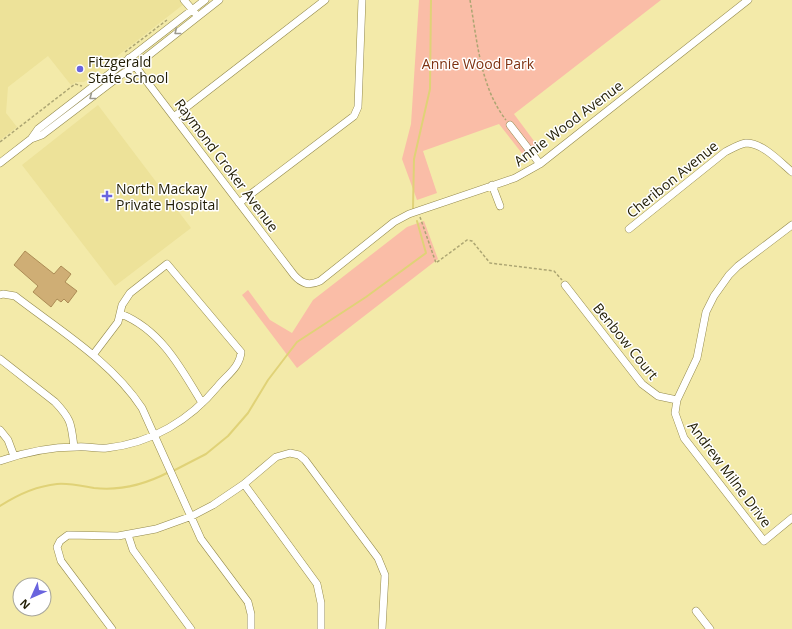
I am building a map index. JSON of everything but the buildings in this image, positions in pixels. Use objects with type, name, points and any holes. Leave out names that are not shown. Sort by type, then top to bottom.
[{"type":"street","points":[[184,0],[197,16]]},
{"type":"street","points":[[31,139],[42,135],[121,74],[135,66],[219,0]]},
{"type":"street","points":[[175,116],[325,0]]},
{"type":"street","points":[[239,203],[354,116],[358,107],[362,0]]},
{"type":"street","name":"Annie Wood Avenue","points":[[307,285],[320,281],[394,222],[418,210],[515,178],[540,164],[748,0]]},
{"type":"street","points":[[0,163],[31,139],[38,129],[127,56],[139,51],[191,8],[204,1]]},
{"type":"street","name":"Raymond Croker Avenue","points":[[127,56],[175,116],[294,275],[300,282],[307,285]]},
{"type":"street","points":[[510,125],[540,164]]},
{"type":"street","name":"Cheribon Avenue","points":[[629,229],[725,152],[735,146],[746,143],[756,146],[792,172]]},
{"type":"street","points":[[492,185],[500,206]]},
{"type":"street","name":"Andrew Milne Drive","points":[[792,225],[738,266],[729,275],[714,296],[706,312],[696,358],[677,400],[675,413],[678,425],[684,438],[764,540],[792,518]]},
{"type":"street","points":[[0,461],[14,456],[41,450],[74,447],[106,448],[127,445],[172,427],[193,413],[237,366],[241,359],[241,352],[167,264],[130,293],[122,305],[121,314],[112,330],[93,356]]},
{"type":"street","name":"Benbow Court","points":[[565,284],[642,384],[658,396],[677,400]]},
{"type":"street","points":[[0,295],[15,296],[113,372],[132,392],[142,408],[167,466],[192,516],[201,539],[246,600],[251,612],[251,629]]},
{"type":"street","points":[[121,314],[134,320],[160,340],[180,365],[202,403]]},
{"type":"street","points":[[0,359],[62,409],[74,432],[74,447]]},
{"type":"street","points":[[0,430],[8,440],[14,456]]},
{"type":"street","points":[[112,629],[61,562],[57,547],[60,541],[68,535],[128,535],[156,529],[192,516],[213,505],[244,484],[276,456],[290,454],[299,456],[305,460],[378,558],[383,567],[385,575],[382,629]]},
{"type":"street","points":[[244,484],[317,584],[322,603],[321,629]]},
{"type":"street","points":[[128,535],[133,550],[191,629]]},
{"type":"street","points":[[696,611],[710,629]]},
{"type":"path","points":[[470,0],[479,50],[490,92],[503,116],[510,125]]},
{"type":"path","points":[[127,56],[171,16]]},
{"type":"path","points":[[0,142],[75,84],[83,86]]},
{"type":"path","points":[[418,210],[436,263],[467,240],[472,241],[490,264],[554,271],[565,284]]},
{"type":"shaded area","name":"Fitzgerald State School","points":[[0,0],[189,0],[84,82],[76,82],[71,85],[48,56],[8,87],[6,113],[17,127],[0,140]]},
{"type":"shaded area","name":"North Mackay Private Hospital","points":[[98,105],[191,228],[115,286],[22,165]]},
{"type":"green space","name":"Annie Wood Park","points":[[419,0],[661,0],[514,114],[537,145],[524,156],[499,124],[423,151],[437,193],[417,200],[402,159],[411,124]]},
{"type":"green space","points":[[424,221],[438,259],[297,368],[242,295],[248,290],[270,320],[292,333],[313,300],[407,227]]},
{"type":"waterway","points":[[413,208],[414,159],[430,89],[431,0]]},
{"type":"waterway","points":[[173,471],[206,454],[228,436],[248,413],[268,380],[297,342],[366,297],[426,253],[417,221]]},
{"type":"waterway","points":[[0,506],[27,492],[50,485],[67,484],[104,489],[133,486],[169,472]]},
{"type":"place","name":"Fitzgerald State School","points":[[80,69]]},
{"type":"place","name":"North Mackay Private Hospital","points":[[107,196]]}]
